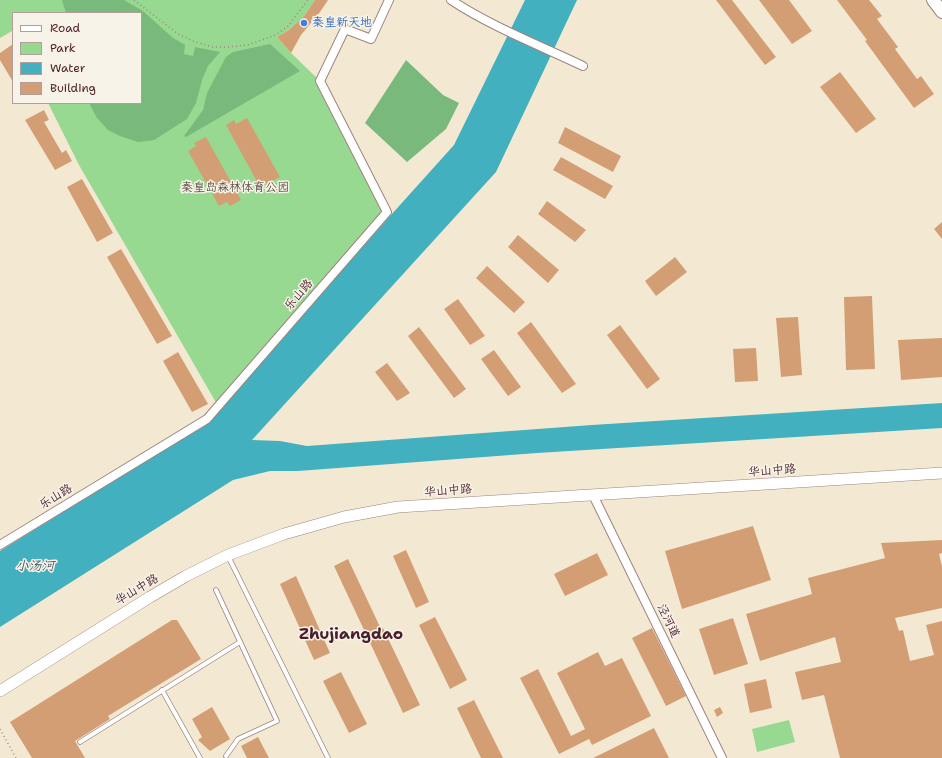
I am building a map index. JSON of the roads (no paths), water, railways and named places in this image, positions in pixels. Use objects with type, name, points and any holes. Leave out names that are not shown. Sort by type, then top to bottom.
[{"type":"main road","points":[[933,0],[942,12]]},
{"type":"street","name":"乐山路","points":[[0,545],[207,419],[387,212],[320,81],[345,29],[371,39],[389,0]]},
{"type":"street","points":[[451,0],[468,11],[583,66]]},
{"type":"street","name":"华山中路","points":[[0,691],[186,576],[228,555],[284,534],[344,516],[398,507],[942,473]]},
{"type":"street","name":"泾河道","points":[[593,495],[722,758]]},
{"type":"lane","points":[[228,555],[328,758]]},
{"type":"lane","points":[[216,590],[277,720],[238,739],[225,757]]},
{"type":"lane","points":[[80,742],[240,642]]},
{"type":"lane","points":[[162,690],[200,758]]},
{"type":"water","name":"小汤河","points":[[525,0],[577,0],[496,172],[252,440],[280,441],[307,446],[592,425],[942,403],[942,428],[537,453],[298,471],[270,471],[233,480],[0,627],[0,551],[201,426],[454,145]]},
{"type":"place","name":"秦皇新天地","points":[[304,23]]},
{"type":"district","name":"Zhujiangdao","points":[[351,635]]},
{"type":"park label","name":"秦皇岛森林体育公园","points":[[235,188]]}]
